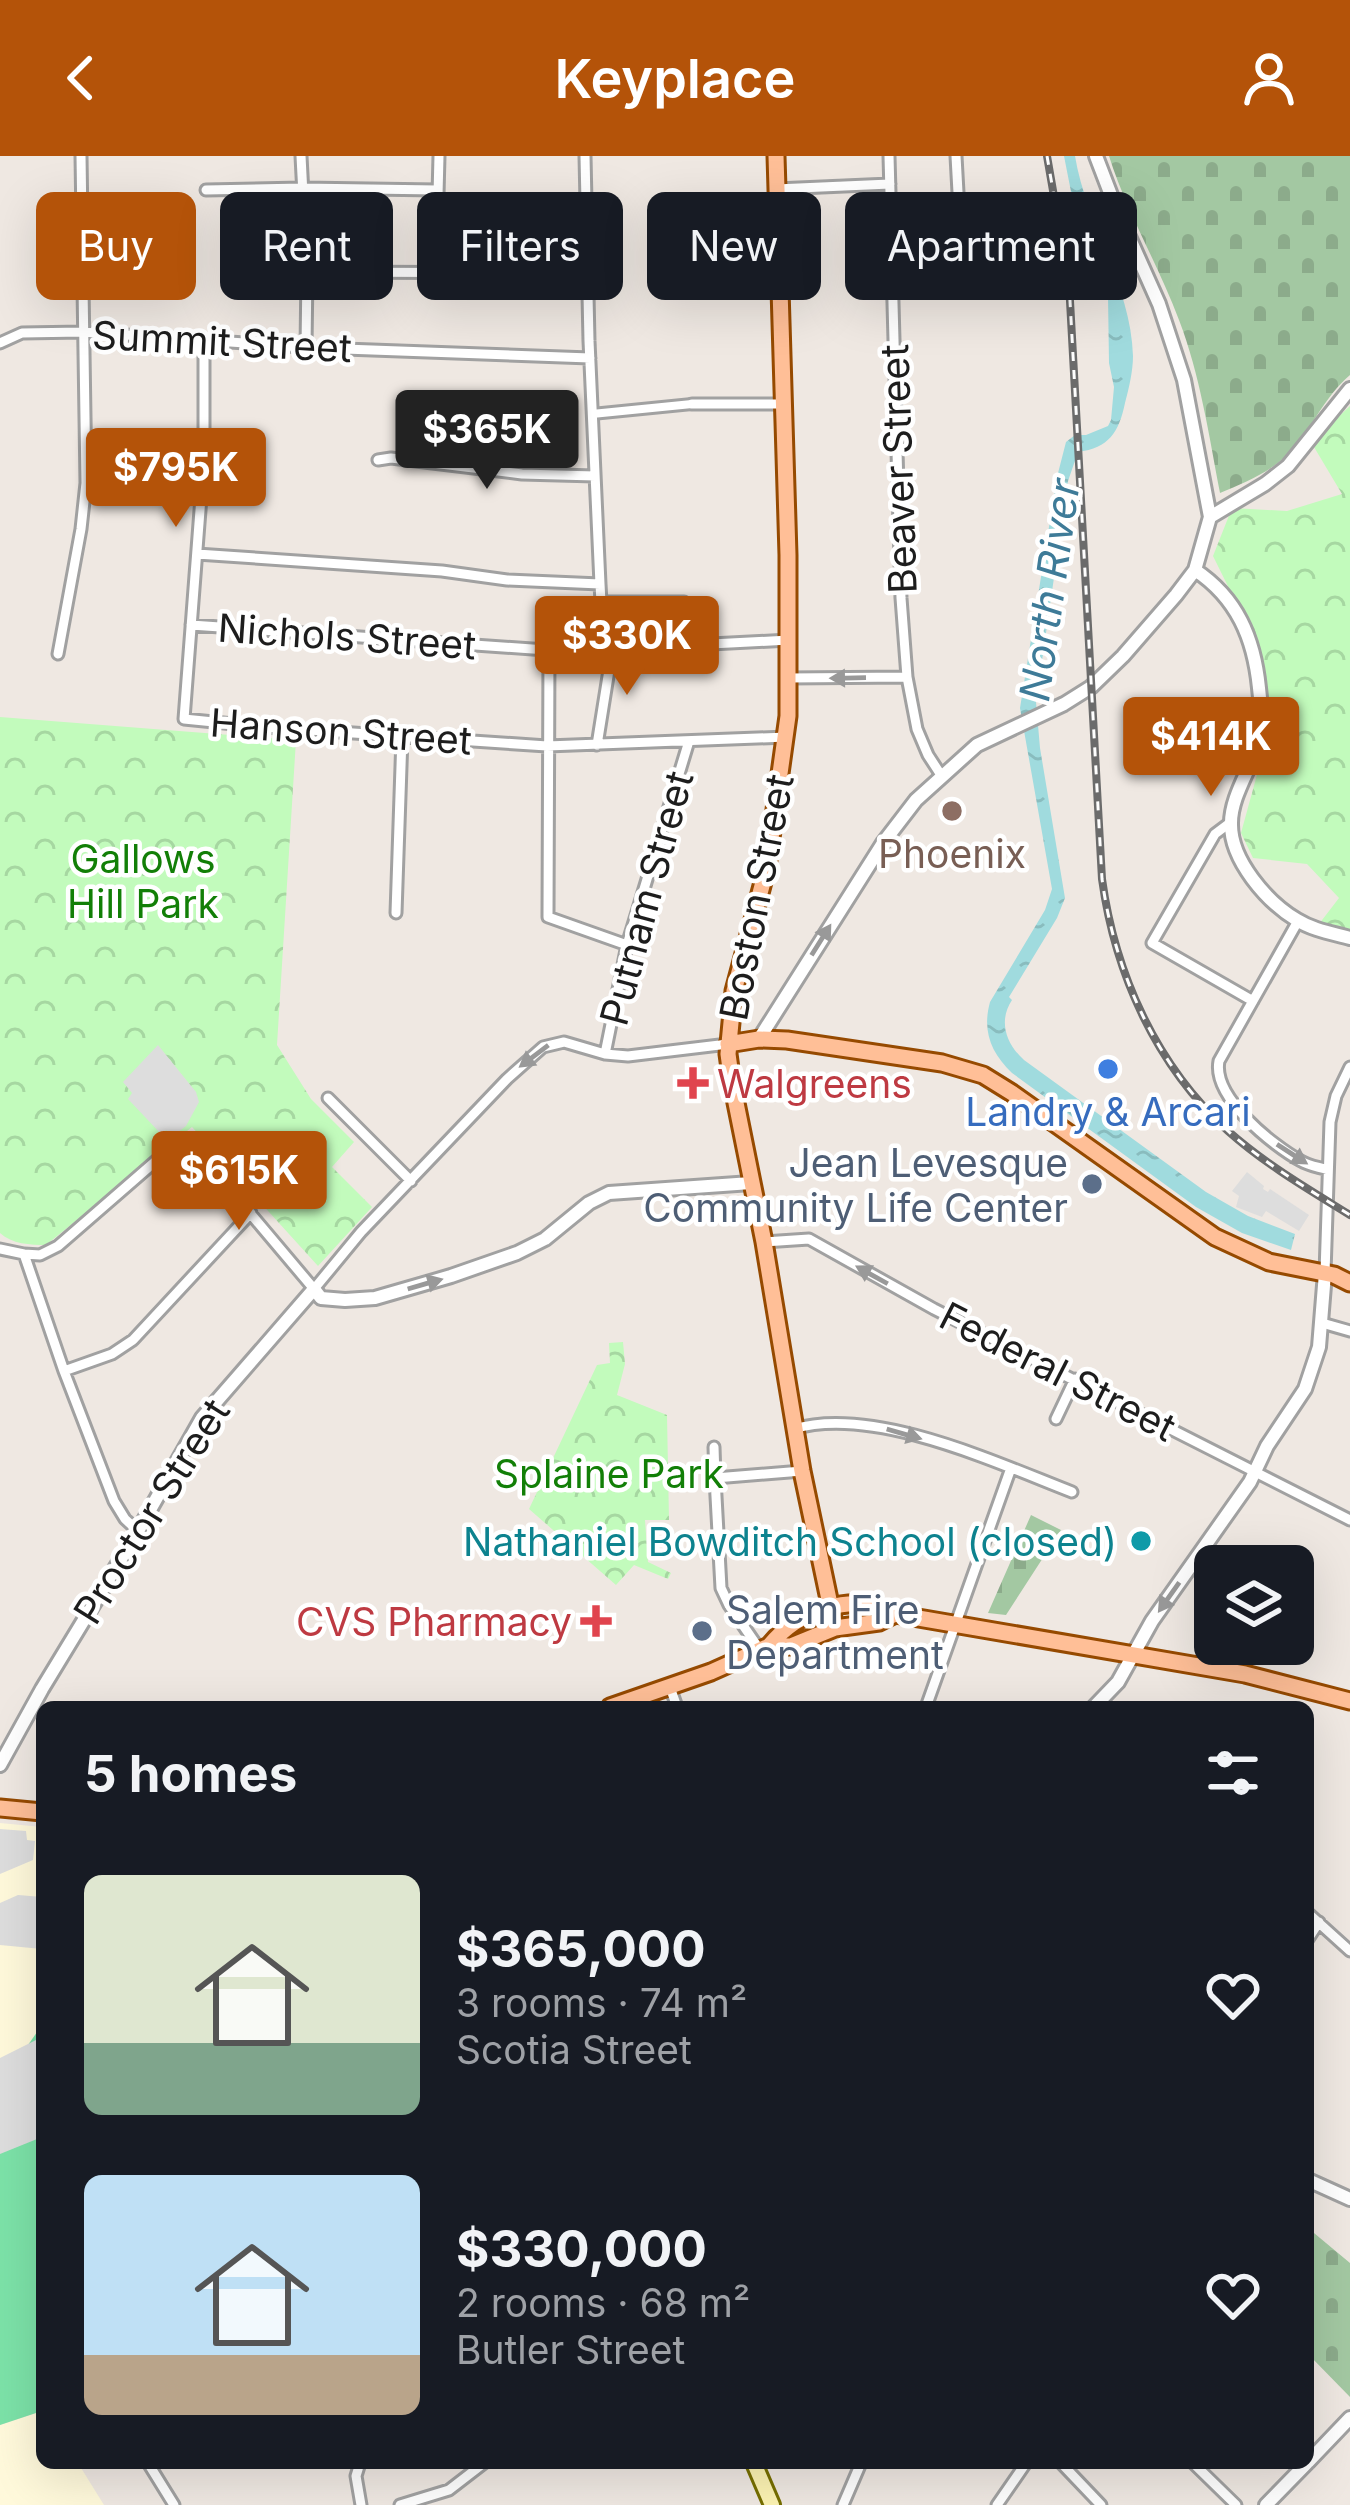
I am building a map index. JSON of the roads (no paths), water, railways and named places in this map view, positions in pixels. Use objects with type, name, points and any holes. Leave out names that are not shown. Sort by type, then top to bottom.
[{"type":"main road","name":"Boston Street","points":[[776,156],[790,640],[787,737],[767,867],[734,991],[728,1044],[794,1429],[835,1628]]},
{"type":"main road","points":[[728,1044],[787,1040],[942,1063],[983,1076],[1220,1240],[1268,1262],[1350,1282]]},
{"type":"main road","points":[[764,1648],[782,1629],[811,1613],[861,1604],[895,1614],[1245,1674],[1350,1701]]},
{"type":"main road","points":[[630,1701],[764,1648],[791,1646],[835,1628],[879,1622],[895,1614]]},
{"type":"main road","points":[[0,1808],[36,1811]]},
{"type":"main road","points":[[757,2469],[772,2505]]},
{"type":"street","points":[[58,654],[86,483],[81,156]]},
{"type":"street","points":[[302,156],[302,192]]},
{"type":"street","points":[[206,190],[437,190],[439,156]]},
{"type":"street","points":[[585,156],[586,192]]},
{"type":"street","name":"Beaver Street","points":[[889,156],[890,192]]},
{"type":"street","points":[[956,156],[958,192]]},
{"type":"street","points":[[759,1039],[883,843],[916,800],[977,745],[1091,687],[1195,570],[1210,518],[1194,421],[1160,304],[1096,156]]},
{"type":"street","points":[[776,189],[890,184]]},
{"type":"street","points":[[306,347],[307,300]]},
{"type":"street","points":[[589,300],[602,621],[613,645],[597,745]]},
{"type":"street","name":"Beaver Street","points":[[893,300],[907,677],[917,729],[941,775]]},
{"type":"street","name":"Summit Street","points":[[0,343],[22,333],[82,332],[204,342],[590,358]]},
{"type":"street","points":[[191,625],[206,424],[204,342]]},
{"type":"street","points":[[1210,518],[1288,466],[1350,389]]},
{"type":"street","points":[[592,414],[692,404],[783,404]]},
{"type":"street","points":[[378,460],[595,476]]},
{"type":"street","points":[[196,554],[600,584]]},
{"type":"street","points":[[1195,570],[1214,583],[1239,614],[1258,679],[1259,737],[1231,822],[1235,845],[1246,867],[1277,905],[1298,921],[1350,938]]},
{"type":"street","points":[[601,602],[684,602]]},
{"type":"street","name":"Nichols Street","points":[[191,625],[549,651],[790,640]]},
{"type":"street","name":"Hanson Street","points":[[191,625],[184,719],[547,746],[787,737]]},
{"type":"street","points":[[549,651],[548,917],[627,945]]},
{"type":"street","points":[[789,678],[907,677]]},
{"type":"street","points":[[396,913],[402,737]]},
{"type":"street","name":"Putnam Street","points":[[604,1054],[627,945],[689,741]]},
{"type":"street","points":[[1231,822],[1215,834],[1151,943],[1253,1001]]},
{"type":"street","points":[[1298,921],[1217,1068],[1220,1082],[1264,1135],[1307,1165],[1328,1170]]},
{"type":"street","name":"Proctor Street","points":[[0,1766],[202,1418],[338,1258],[507,1079],[543,1047],[564,1042],[628,1056],[728,1044]]},
{"type":"street","points":[[1100,1701],[1118,1682],[1310,1379],[1322,1323],[1332,1108],[1350,1067]]},
{"type":"street","points":[[328,1099],[411,1181]]},
{"type":"street","points":[[0,1249],[40,1256],[58,1246],[165,1153],[183,1144],[201,1156],[321,1298],[361,1300],[451,1276],[536,1244],[609,1193],[751,1183]]},
{"type":"street","points":[[64,1370],[99,1360],[133,1340],[251,1213]]},
{"type":"street","name":"Federal Street","points":[[764,1242],[808,1240],[1350,1520]]},
{"type":"street","points":[[24,1254],[114,1501],[138,1531]]},
{"type":"street","points":[[1322,1323],[1350,1331]]},
{"type":"street","points":[[1056,1419],[1076,1379]]},
{"type":"street","points":[[794,1429],[816,1422],[891,1429],[1072,1492]]},
{"type":"street","points":[[714,1447],[721,1588],[764,1648]]},
{"type":"street","points":[[928,1701],[1011,1468]]},
{"type":"street","points":[[715,1478],[802,1471]]},
{"type":"street","points":[[670,1687],[675,1701]]},
{"type":"street","points":[[1314,1918],[1350,1951]]},
{"type":"street","points":[[1314,1930],[1319,1922]]},
{"type":"street","points":[[1314,2183],[1350,2199]]},
{"type":"street","points":[[1314,2452],[1350,2418]]},
{"type":"street","points":[[152,2469],[174,2505]]},
{"type":"street","points":[[358,2469],[362,2505]]},
{"type":"street","points":[[400,2505],[448,2490],[476,2469]]},
{"type":"street","points":[[844,2505],[859,2469]]},
{"type":"street","points":[[997,2505],[1022,2469]]},
{"type":"street","points":[[1067,2469],[1101,2505]]},
{"type":"street","points":[[1199,2469],[1236,2505]]},
{"type":"street","points":[[1266,2505],[1298,2469]]},
{"type":"water","points":[[1064,156],[1075,156],[1084,192],[1071,192]]},
{"type":"water","name":"North River","points":[[1108,300],[1124,300],[1133,362],[1123,413],[1105,442],[1078,452],[1068,481],[1036,702],[1065,898],[1009,997],[1006,1032],[1024,1060],[1206,1192],[1248,1216],[1295,1234],[1291,1250],[1242,1233],[1196,1207],[1012,1073],[999,1058],[988,1032],[990,1002],[1045,910],[1052,889],[1020,708],[1066,442],[1108,426],[1114,387]]},
{"type":"railway","points":[[1047,156],[1069,283],[1102,879],[1117,949],[1143,1016],[1202,1105],[1257,1154],[1350,1215]]},
{"type":"place","name":"Phoenix","points":[[952,811]]},
{"type":"place","name":"Landry & Arcari","points":[[1108,1069]]},
{"type":"place","name":"Walgreens","points":[[693,1083]]},
{"type":"place","name":"Jean Levesque Community Life Center","points":[[1092,1184]]},
{"type":"place","name":"Nathaniel Bowditch School (closed)","points":[[1141,1541]]},
{"type":"place","name":"CVS Pharmacy","points":[[596,1621]]},
{"type":"place","name":"Salem Fire Department","points":[[702,1631]]},
{"type":"park label","name":"Gallows Hill Park","points":[[143,880]]},
{"type":"park label","name":"Splaine Park","points":[[609,1473]]}]
